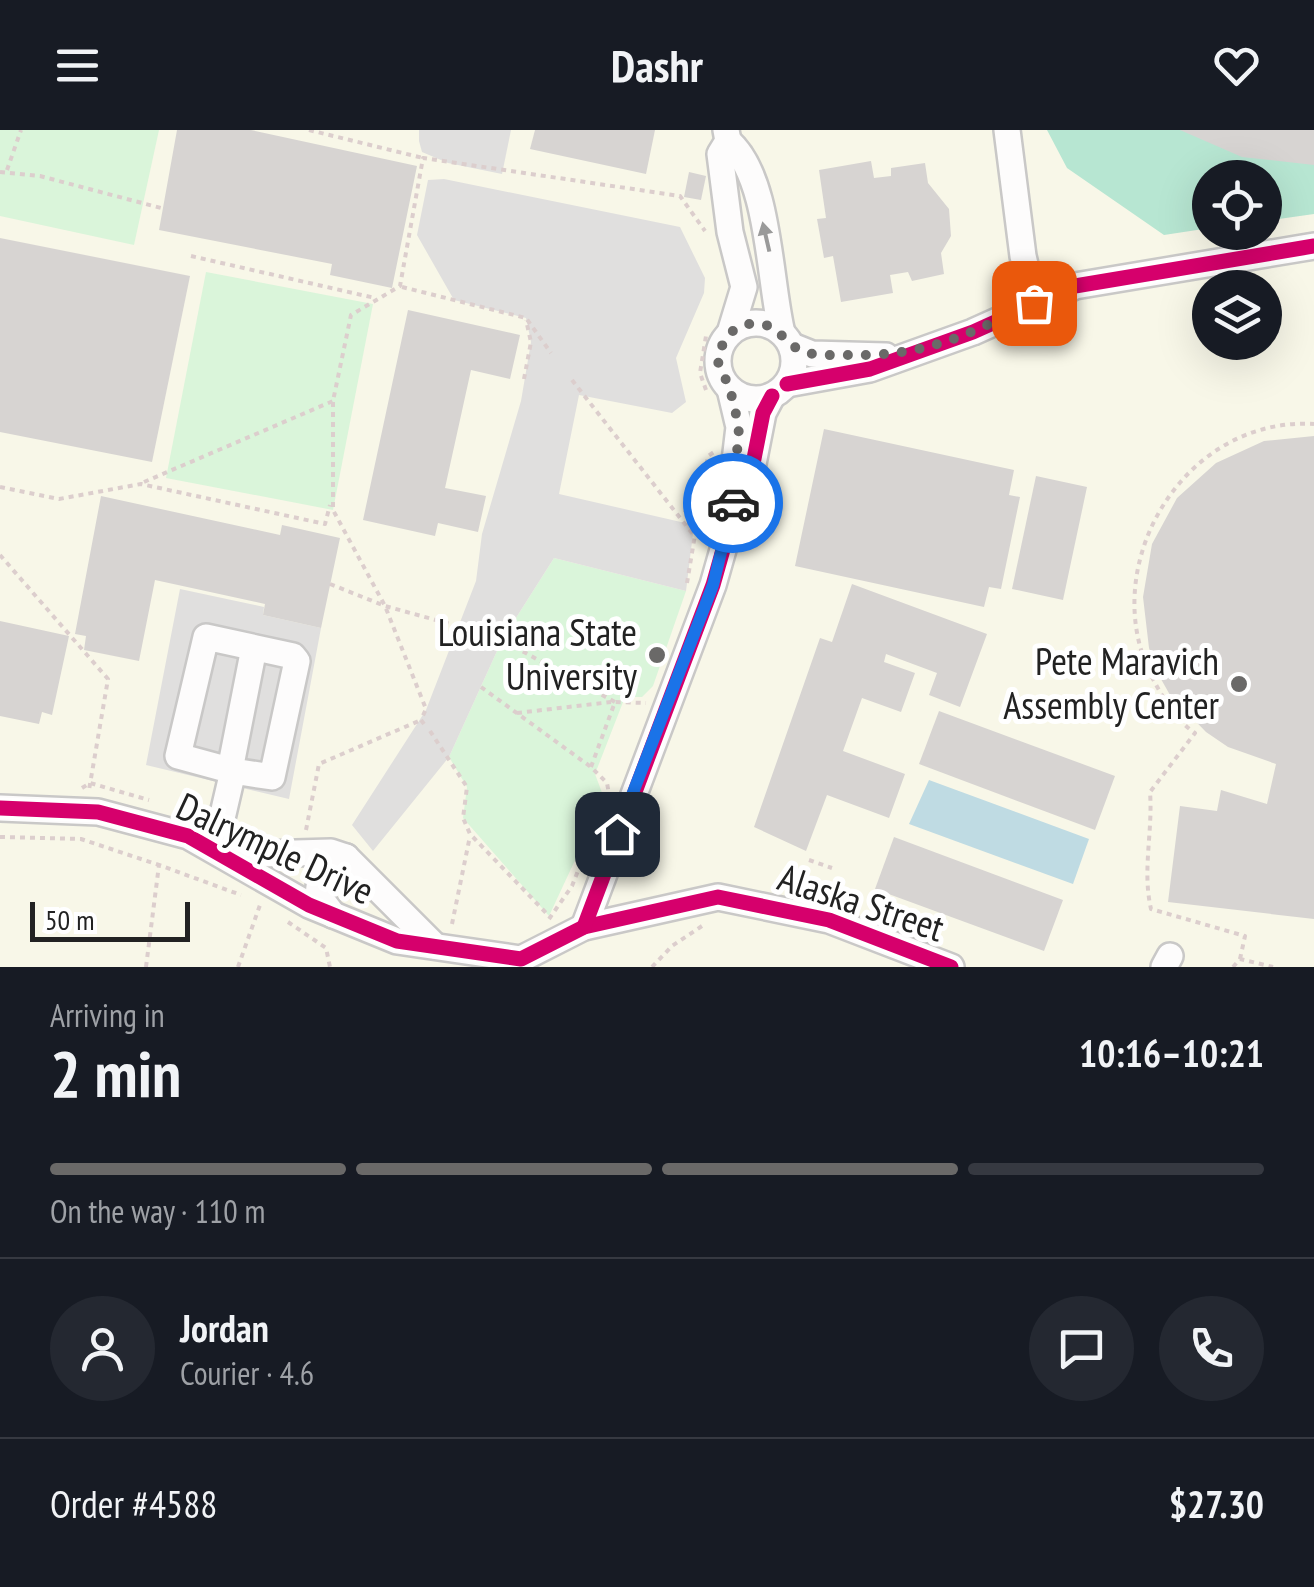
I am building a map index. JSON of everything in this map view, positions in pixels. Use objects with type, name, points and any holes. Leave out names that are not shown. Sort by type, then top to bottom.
[{"type":"street","points":[[1007,130],[1023,256],[1034,303]]},
{"type":"street","points":[[584,927],[713,585],[732,518],[750,479],[763,414],[794,368],[768,243],[742,153],[727,136],[720,154],[730,232],[744,287],[718,332],[722,394],[739,427],[732,518]]},
{"type":"street","points":[[722,394],[754,400],[779,390],[870,369],[896,356],[973,332],[1075,286],[1314,246]]},
{"type":"street","points":[[718,332],[760,323],[812,354],[896,356]]},
{"type":"street","points":[[203,639],[254,648],[297,660],[272,777],[179,759],[203,639]]},
{"type":"street","points":[[206,844],[220,827],[254,648]]},
{"type":"street","name":"Dalrymple Drive","points":[[0,808],[86,812],[152,825],[206,844],[289,855],[331,852],[346,856],[441,947]]},
{"type":"street","name":"Dalrymple Drive","points":[[206,844],[274,886],[398,941],[523,963]]},
{"type":"street","name":"Dalrymple Drive","points":[[333,915],[318,895],[321,870],[346,856]]},
{"type":"street","name":"Alaska Street","points":[[523,963],[584,927],[718,897],[829,920],[952,967]]},
{"type":"path","points":[[21,130],[3,171],[161,208]]},
{"type":"path","points":[[309,130],[423,158],[680,196],[706,233]]},
{"type":"path","points":[[400,286],[423,158]]},
{"type":"path","points":[[191,256],[376,298]]},
{"type":"path","points":[[141,484],[324,524],[332,500],[332,400],[350,314],[400,286],[526,318],[551,353]]},
{"type":"path","points":[[524,379],[531,342],[526,318]]},
{"type":"path","points":[[718,332],[700,373],[722,394]]},
{"type":"path","points":[[572,380],[695,537]]},
{"type":"path","points":[[0,487],[59,499],[141,484],[332,400]]},
{"type":"path","points":[[1233,967],[1240,960],[1245,936],[1150,909],[1143,878],[1153,827],[1150,792],[1195,733],[1166,703],[1141,657],[1131,612],[1137,566],[1150,524],[1178,482],[1213,452],[1256,432],[1314,424]]},
{"type":"path","points":[[686,591],[708,456],[718,448]]},
{"type":"path","points":[[289,855],[309,826],[319,764],[422,722],[426,710],[385,606],[332,500]]},
{"type":"path","points":[[0,555],[108,679],[81,839]]},
{"type":"path","points":[[330,584],[385,606],[465,628]]},
{"type":"path","points":[[477,632],[502,640],[616,702]]},
{"type":"path","points":[[480,687],[592,766],[607,783],[607,798]]},
{"type":"path","points":[[592,766],[616,702]]},
{"type":"path","points":[[516,713],[616,702],[649,704]]},
{"type":"path","points":[[430,731],[467,787],[464,818],[470,834],[550,916]]},
{"type":"path","points":[[441,947],[470,834]]},
{"type":"path","points":[[0,837],[81,839],[244,896]]},
{"type":"path","points":[[548,926],[550,916],[572,886],[586,851]]},
{"type":"path","points":[[809,860],[832,868]]},
{"type":"path","points":[[146,967],[159,865]]},
{"type":"path","points":[[238,967],[261,902],[274,886]]},
{"type":"path","points":[[277,914],[326,948],[330,967]]},
{"type":"path","points":[[652,967],[672,946],[710,922]]},
{"type":"path","points":[[1240,960],[1273,967]]},
{"type":"shaded area","name":"Louisiana State University","points":[[0,130],[1314,130],[1314,967],[0,967]]},
{"type":"shaded area","points":[[419,130],[511,130],[502,174],[448,163],[422,152],[419,141]]},
{"type":"shaded area","points":[[444,179],[680,227],[705,278],[704,293],[676,358],[686,402],[672,413],[579,395],[559,494],[694,525],[686,591],[554,558],[502,640],[449,757],[373,851],[352,825],[426,710],[476,581],[482,534],[521,401],[531,342],[526,318],[454,300],[417,235],[428,180]]},
{"type":"shaded area","points":[[180,589],[264,607],[263,615],[321,628],[289,799],[146,765]]},
{"type":"green space","points":[[0,130],[159,130],[134,245],[0,216]]},
{"type":"green space","points":[[1047,130],[1314,130],[1314,214],[1282,219],[1282,160],[1192,160],[1192,231],[1164,235],[1067,168]]},
{"type":"green space","points":[[206,272],[373,304],[333,510],[166,478]]},
{"type":"green space","points":[[554,558],[686,591],[653,686],[642,697],[625,697],[595,774],[604,798],[549,916],[463,818],[467,787],[449,757],[502,640]]},
{"type":"water","points":[[929,780],[1089,839],[1073,884],[909,824]]},
{"type":"building","points":[[177,130],[251,130],[417,166],[392,288],[330,275],[332,264],[159,230]]},
{"type":"building","points":[[535,130],[655,130],[646,174],[530,149]]},
{"type":"building","points":[[1180,130],[1314,130],[1314,165],[1242,157]]},
{"type":"building","points":[[871,161],[874,178],[891,176],[891,168],[925,163],[928,183],[949,209],[951,236],[941,253],[944,274],[912,281],[908,272],[890,275],[893,293],[841,302],[833,256],[824,258],[817,219],[826,218],[819,170]]},
{"type":"building","points":[[689,172],[706,176],[701,200],[684,197]]},
{"type":"building","points":[[0,238],[190,276],[152,462],[0,432]]},
{"type":"building","points":[[408,310],[520,335],[510,379],[471,370],[445,488],[486,496],[478,532],[438,523],[435,536],[363,520]]},
{"type":"building","points":[[824,429],[1014,470],[1009,495],[1020,497],[1001,589],[989,587],[984,607],[795,566]]},
{"type":"building","name":"Pete Maravich Assembly Center","points":[[1314,436],[1314,919],[1168,902],[1180,806],[1217,811],[1221,790],[1267,804],[1276,764],[1228,747],[1206,732],[1170,695],[1157,672],[1149,648],[1143,597],[1152,544],[1177,498],[1216,463],[1264,441]]},
{"type":"building","points":[[1036,476],[1087,487],[1063,600],[1012,589]]},
{"type":"building","points":[[689,489],[703,492],[697,516],[683,512]]},
{"type":"building","points":[[101,496],[280,535],[282,525],[340,538],[321,628],[263,615],[265,604],[155,580],[139,661],[84,650],[86,636],[75,634]]},
{"type":"building","points":[[852,584],[987,634],[960,707],[929,695],[937,673],[886,654],[884,662],[915,673],[901,712],[862,698],[843,751],[905,774],[889,818],[827,795],[806,851],[754,827],[820,638],[832,642]]},
{"type":"building","points":[[0,621],[69,636],[52,715],[42,712],[39,724],[0,716]]},
{"type":"building","points":[[939,711],[1115,776],[1095,830],[919,764]]},
{"type":"building","points":[[894,837],[1063,900],[1044,951],[875,889]]},
{"type":"cycle path","points":[[787,384],[870,369],[973,332],[1075,286],[1314,246]]},
{"type":"cycle path","points":[[584,927],[713,585],[732,518],[750,479],[763,413],[772,396]]},
{"type":"cycle path","points":[[0,808],[98,812],[188,836],[309,905],[397,941],[521,959],[584,927],[718,897],[829,920],[951,967]]},
{"type":"way so far","points":[[733,503],[738,413],[730,389],[722,380],[718,352],[737,328],[752,323],[768,324],[792,346],[812,354],[896,356],[973,332],[1034,303]]},
{"type":"place","name":"Louisiana State University","points":[[657,655]]},
{"type":"place","name":"Pete Maravich Assembly Center","points":[[1239,684]]},
{"type":"route","points":[[617,834],[713,585],[733,503]]}]
